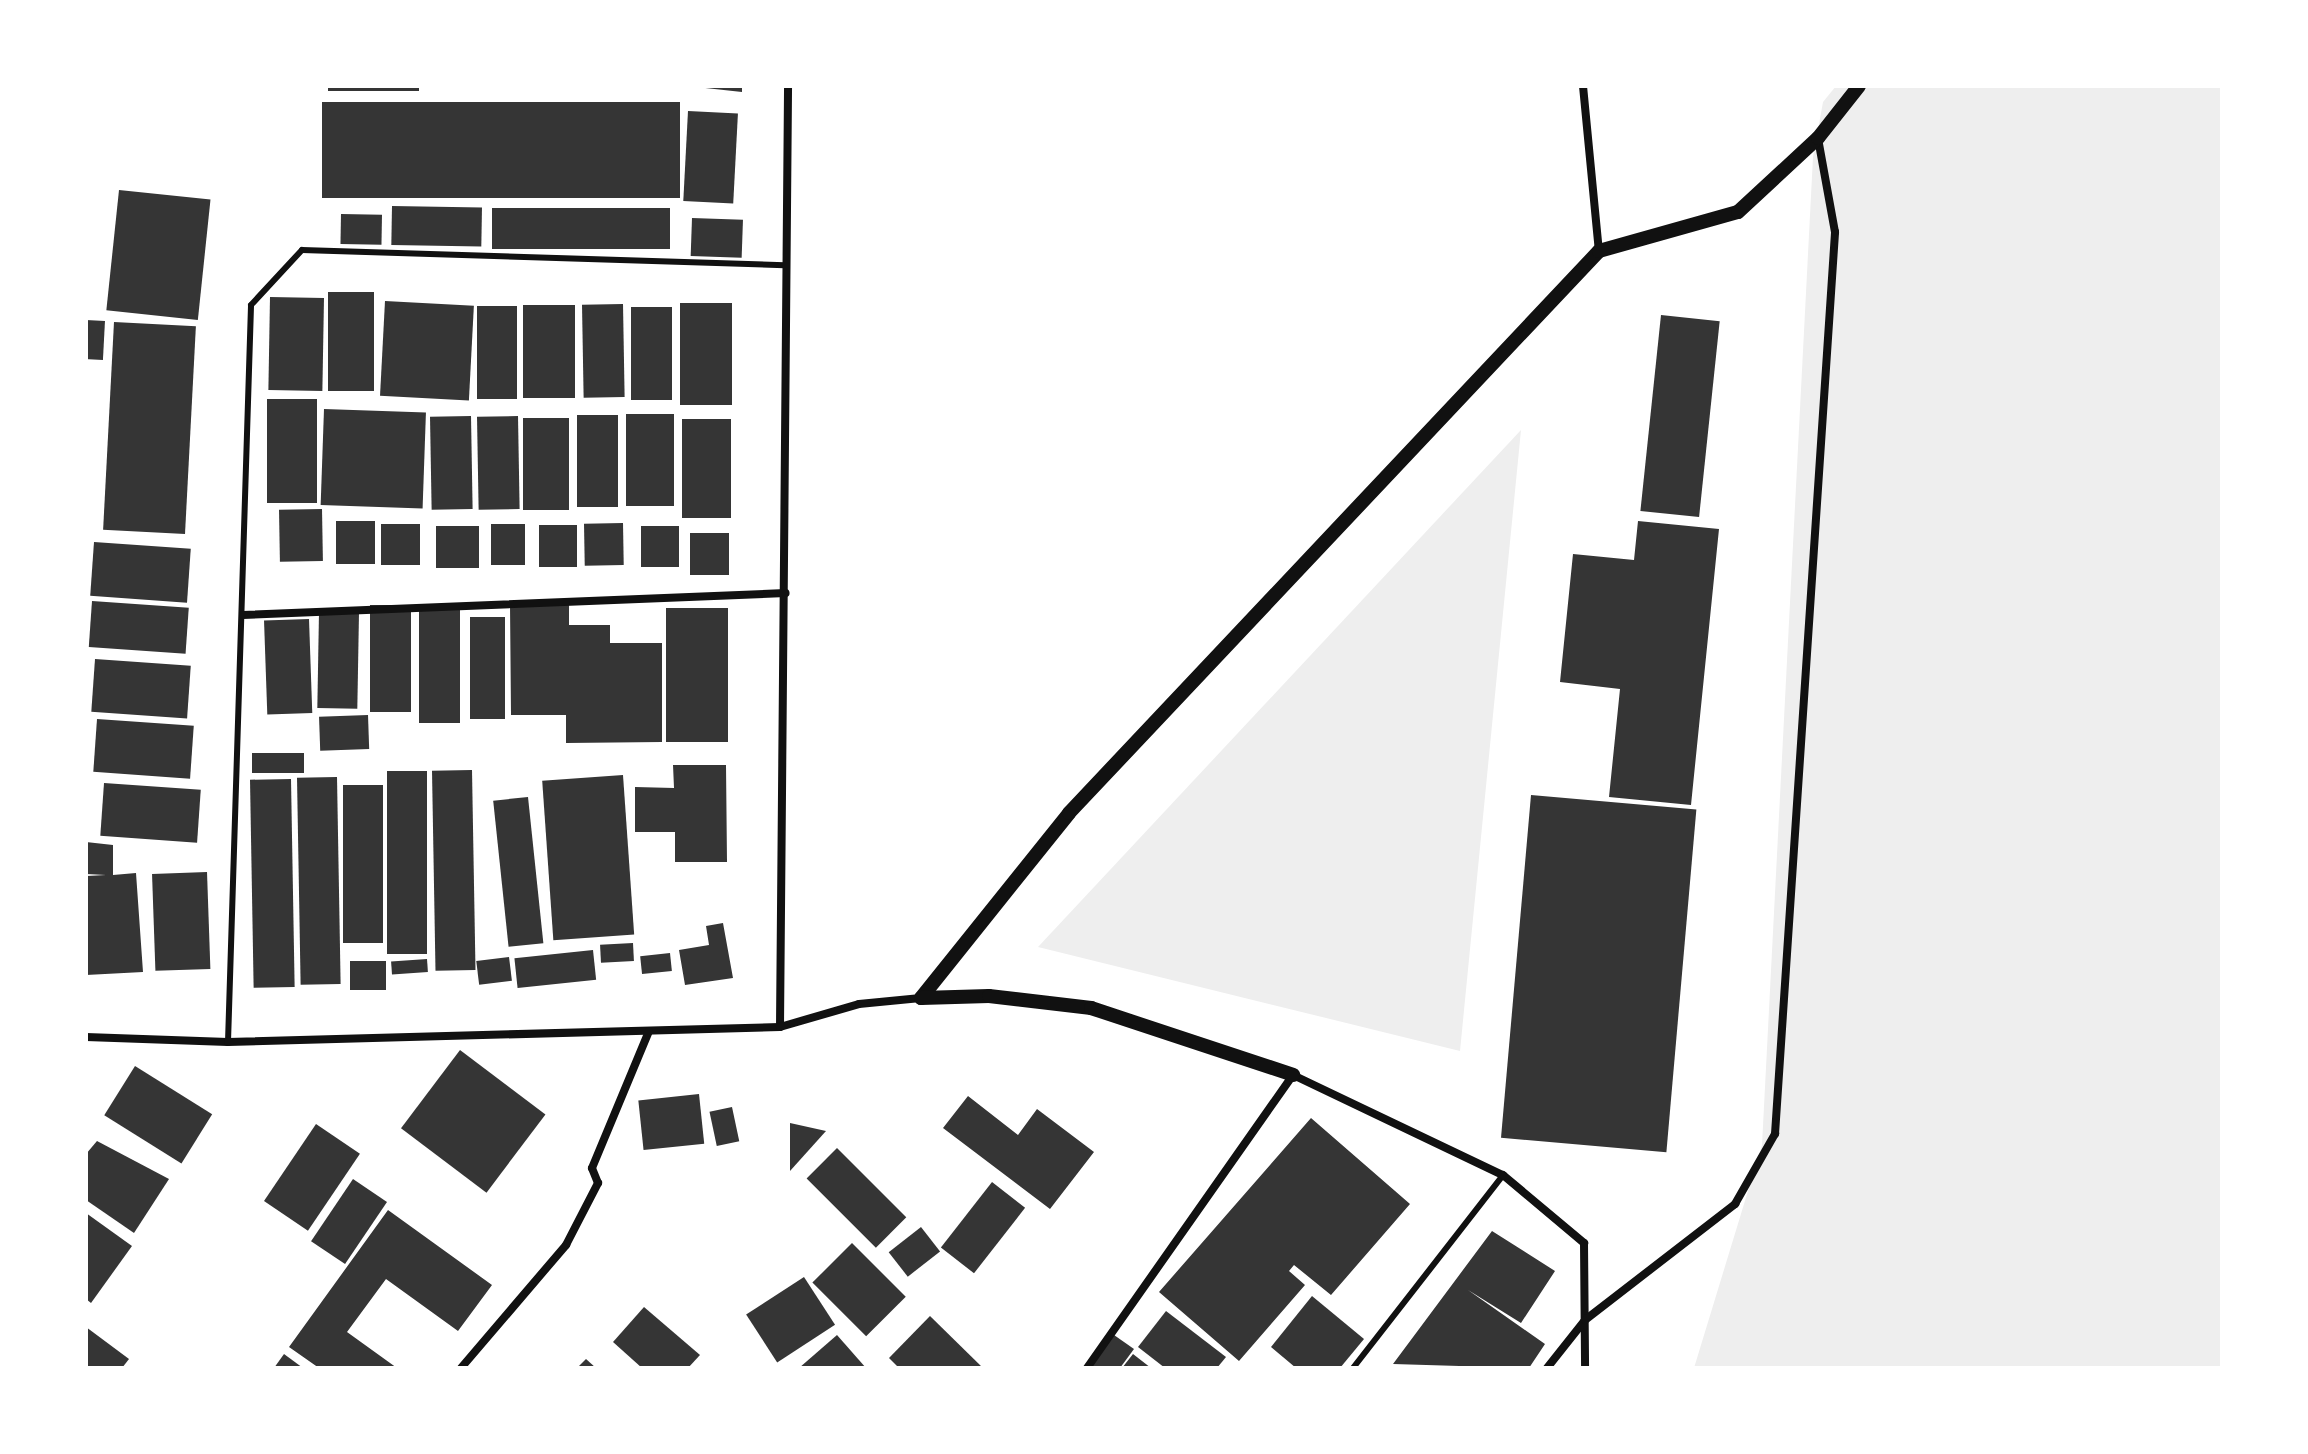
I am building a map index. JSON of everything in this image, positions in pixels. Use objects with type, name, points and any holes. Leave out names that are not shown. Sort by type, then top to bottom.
[{"type":"street","points":[[780,1027],[788,86]]},
{"type":"street","points":[[1583,86],[1599,251]]},
{"type":"street","points":[[921,998],[1069,813],[1599,251],[1738,212],[1818,138],[1859,86]]},
{"type":"street","points":[[1547,1368],[1585,1320],[1735,1204],[1775,1134],[1835,232],[1818,138]]},
{"type":"street","points":[[243,615],[786,593]]},
{"type":"street","points":[[86,1037],[228,1042],[780,1027],[859,1004],[989,996],[1091,1008],[1293,1075],[1503,1175],[1584,1243],[1585,1368]]},
{"type":"street","points":[[461,1368],[566,1245],[598,1183],[592,1168],[649,1031]]},
{"type":"street","points":[[1087,1368],[1293,1075]]},
{"type":"lane","points":[[228,1042],[251,305],[302,250],[785,265]]},
{"type":"lane","points":[[1353,1368],[1503,1175]]},
{"type":"shaded area","points":[[1836,86],[2222,86],[2222,1368],[1694,1368],[1762,1145],[1813,157],[1823,102]]},
{"type":"shaded area","points":[[1521,430],[1460,1051],[1038,947]]},
{"type":"building","points":[[328,86],[419,86],[419,91],[328,91]]},
{"type":"building","points":[[687,86],[742,86],[742,92]]},
{"type":"building","points":[[322,102],[680,102],[680,198],[322,198]]},
{"type":"building","points":[[688,111],[738,114],[733,203],[683,201]]},
{"type":"building","points":[[119,190],[210,200],[198,320],[106,310]]},
{"type":"building","points":[[392,206],[482,208],[481,247],[391,245]]},
{"type":"building","points":[[492,208],[670,208],[670,249],[492,249]]},
{"type":"building","points":[[341,214],[382,215],[381,245],[340,244]]},
{"type":"building","points":[[692,218],[743,220],[742,258],[691,256]]},
{"type":"building","points":[[328,292],[374,292],[374,391],[328,391]]},
{"type":"building","points":[[270,297],[324,298],[322,391],[268,390]]},
{"type":"building","points":[[385,301],[474,306],[469,401],[380,396]]},
{"type":"building","points":[[680,303],[732,303],[732,405],[680,405]]},
{"type":"building","points":[[623,304],[625,397],[584,398],[582,305]]},
{"type":"building","points":[[523,305],[575,305],[575,398],[523,398]]},
{"type":"building","points":[[477,306],[517,306],[517,399],[477,399]]},
{"type":"building","points":[[631,307],[672,307],[672,400],[631,400]]},
{"type":"building","points":[[1661,315],[1720,321],[1699,517],[1640,511]]},
{"type":"building","points":[[86,320],[105,321],[103,360],[86,359]]},
{"type":"building","points":[[114,322],[196,326],[185,534],[103,530]]},
{"type":"building","points":[[267,399],[317,399],[317,503],[267,503]]},
{"type":"building","points":[[324,409],[426,413],[423,509],[321,505]]},
{"type":"building","points":[[626,414],[674,414],[674,506],[626,506]]},
{"type":"building","points":[[577,415],[618,415],[618,507],[577,507]]},
{"type":"building","points":[[471,416],[473,509],[432,510],[430,417]]},
{"type":"building","points":[[518,416],[520,509],[479,510],[477,417]]},
{"type":"building","points":[[523,418],[569,418],[569,510],[523,510]]},
{"type":"building","points":[[682,419],[731,419],[731,518],[682,518]]},
{"type":"building","points":[[322,509],[323,561],[280,562],[279,510]]},
{"type":"building","points":[[336,521],[375,521],[375,564],[336,564]]},
{"type":"building","points":[[1638,521],[1719,529],[1691,805],[1609,797],[1620,689],[1560,682],[1573,554],[1634,560]]},
{"type":"building","points":[[623,523],[624,565],[585,566],[584,524]]},
{"type":"building","points":[[381,524],[420,524],[420,565],[381,565]]},
{"type":"building","points":[[491,524],[525,524],[525,565],[491,565]]},
{"type":"building","points":[[539,525],[577,525],[577,567],[539,567]]},
{"type":"building","points":[[436,526],[479,526],[479,568],[436,568]]},
{"type":"building","points":[[641,526],[679,526],[679,567],[641,567]]},
{"type":"building","points":[[690,533],[729,533],[729,575],[690,575]]},
{"type":"building","points":[[94,542],[191,549],[187,603],[90,596]]},
{"type":"building","points":[[92,601],[189,608],[186,654],[89,647]]},
{"type":"building","points":[[370,605],[411,605],[411,712],[370,712]]},
{"type":"building","points":[[510,605],[569,605],[569,625],[610,625],[610,643],[662,643],[662,742],[566,743],[566,715],[511,715]]},
{"type":"building","points":[[666,608],[728,608],[728,742],[666,742]]},
{"type":"building","points":[[419,609],[460,609],[460,723],[419,723]]},
{"type":"building","points":[[319,612],[359,613],[357,709],[317,708]]},
{"type":"building","points":[[470,617],[505,617],[505,719],[470,719]]},
{"type":"building","points":[[309,619],[312,713],[267,715],[264,621]]},
{"type":"building","points":[[95,659],[191,666],[187,719],[91,712]]},
{"type":"building","points":[[368,715],[369,749],[320,751],[319,717]]},
{"type":"building","points":[[97,719],[194,726],[190,779],[93,772]]},
{"type":"building","points":[[252,753],[304,753],[304,773],[252,773]]},
{"type":"building","points":[[673,765],[726,765],[727,862],[675,862],[675,832],[635,832],[635,787],[674,788]]},
{"type":"building","points":[[472,770],[475,970],[435,971],[432,771]]},
{"type":"building","points":[[387,771],[427,771],[427,954],[387,954]]},
{"type":"building","points":[[623,775],[634,935],[553,940],[542,781]]},
{"type":"building","points":[[337,777],[341,984],[301,985],[297,778]]},
{"type":"building","points":[[291,779],[295,987],[254,988],[250,780]]},
{"type":"building","points":[[104,783],[201,790],[197,843],[100,836]]},
{"type":"building","points":[[343,785],[383,785],[383,943],[343,943]]},
{"type":"building","points":[[1531,795],[1696,809],[1666,1152],[1501,1138]]},
{"type":"building","points":[[528,797],[543,943],[509,947],[493,801]]},
{"type":"building","points":[[86,842],[113,845],[113,875],[136,873],[143,972],[86,975],[86,876],[106,875],[86,874]]},
{"type":"building","points":[[207,872],[210,969],[155,971],[152,874]]},
{"type":"building","points":[[723,923],[733,978],[685,985],[679,950],[709,945],[706,926]]},
{"type":"building","points":[[633,943],[634,961],[601,963],[600,945]]},
{"type":"building","points":[[593,950],[596,980],[518,988],[514,958]]},
{"type":"building","points":[[670,953],[672,971],[642,974],[640,956]]},
{"type":"building","points":[[509,957],[512,981],[479,985],[476,961]]},
{"type":"building","points":[[427,959],[428,972],[392,974],[391,962]]},
{"type":"building","points":[[350,961],[386,961],[386,990],[350,990]]},
{"type":"building","points":[[460,1050],[545,1114],[486,1193],[401,1128]]},
{"type":"building","points":[[135,1066],[212,1114],[181,1163],[104,1115]]},
{"type":"building","points":[[699,1094],[704,1144],[644,1150],[638,1100]]},
{"type":"building","points":[[968,1096],[1018,1135],[1037,1109],[1094,1152],[1050,1209],[943,1128]]},
{"type":"building","points":[[732,1107],[739,1141],[717,1146],[710,1112]]},
{"type":"building","points":[[1311,1118],[1410,1204],[1331,1295],[1294,1265],[1289,1271],[1305,1285],[1239,1361],[1159,1292]]},
{"type":"building","points":[[790,1123],[826,1131],[790,1171]]},
{"type":"building","points":[[316,1124],[360,1154],[308,1231],[264,1201]]},
{"type":"building","points":[[97,1141],[169,1179],[134,1233],[86,1200],[86,1154]]},
{"type":"building","points":[[837,1148],[906,1217],[876,1248],[807,1178]]},
{"type":"building","points":[[353,1179],[387,1202],[345,1264],[311,1241]]},
{"type":"building","points":[[992,1182],[1025,1208],[974,1273],[941,1247]]},
{"type":"building","points":[[388,1210],[492,1285],[458,1331],[386,1279],[347,1332],[397,1368],[319,1368],[289,1347]]},
{"type":"building","points":[[86,1213],[132,1246],[91,1303],[86,1299]]},
{"type":"building","points":[[921,1227],[940,1251],[908,1277],[889,1252]]},
{"type":"building","points":[[1492,1231],[1555,1271],[1521,1323],[1468,1290],[1545,1344],[1529,1368],[1393,1364]]},
{"type":"building","points":[[852,1243],[906,1297],[866,1336],[812,1283]]},
{"type":"building","points":[[804,1277],[835,1325],[777,1362],[746,1315]]},
{"type":"building","points":[[1312,1296],[1364,1339],[1340,1368],[1296,1368],[1271,1347]]},
{"type":"building","points":[[644,1307],[700,1355],[688,1368],[642,1368],[613,1342]]},
{"type":"building","points":[[1166,1311],[1226,1357],[1217,1368],[1165,1368],[1138,1347]]},
{"type":"building","points":[[930,1316],[983,1368],[899,1368],[889,1358]]},
{"type":"building","points":[[86,1327],[129,1359],[122,1368],[86,1368]]},
{"type":"building","points":[[837,1335],[866,1368],[799,1368]]},
{"type":"building","points":[[1114,1335],[1134,1349],[1120,1368],[1089,1368]]},
{"type":"building","points":[[284,1354],[303,1368],[274,1368]]},
{"type":"building","points":[[1133,1354],[1151,1368],[1122,1368]]},
{"type":"building","points":[[586,1359],[596,1368],[577,1368]]}]
